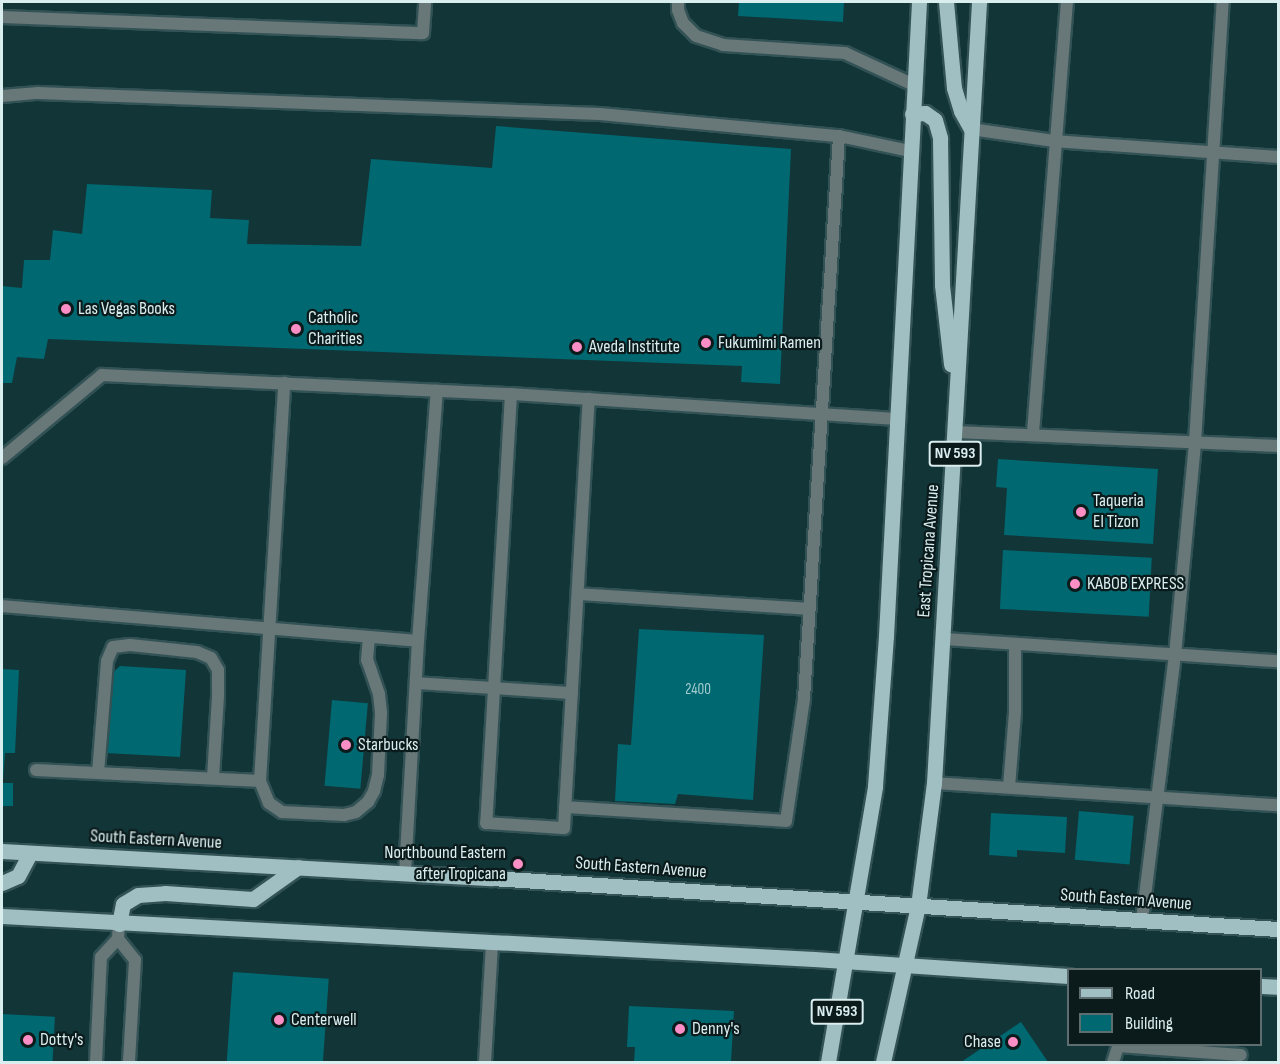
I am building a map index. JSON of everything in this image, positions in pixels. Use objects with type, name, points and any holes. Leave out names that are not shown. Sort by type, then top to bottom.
[{"type":"main road","name":"East Tropicana Avenue","points":[[828,1062],[875,786],[898,419],[919,2]]},
{"type":"main road","points":[[946,2],[954,88],[961,111],[971,129]]},
{"type":"main road","name":"East Tropicana Avenue","points":[[883,1062],[918,906],[934,783],[979,2]]},
{"type":"main road","points":[[912,114],[925,113],[935,120],[940,138],[942,285],[947,342],[955,391]]},
{"type":"main road","name":"South Eastern Avenue","points":[[2,851],[405,873],[1278,929]]},
{"type":"main road","points":[[2,883],[18,876],[30,853]]},
{"type":"main road","points":[[118,931],[123,904],[138,895],[165,893],[253,898],[298,867]]},
{"type":"main road","points":[[2,916],[118,931],[492,944],[845,961],[1067,976]]},
{"type":"main road","points":[[1262,986],[1278,987]]},
{"type":"lane","points":[[2,17],[423,33],[425,2]]},
{"type":"lane","points":[[678,2],[683,23],[696,36],[723,45],[845,52],[914,85]]},
{"type":"lane","points":[[1033,433],[1054,141],[1067,2]]},
{"type":"lane","points":[[1142,920],[1175,655],[1195,442],[1211,152],[1223,2]]},
{"type":"lane","points":[[2,96],[49,93],[600,114],[839,136],[910,151]]},
{"type":"lane","points":[[971,129],[1054,141],[1278,157]]},
{"type":"lane","points":[[565,807],[786,821],[804,699],[839,136]]},
{"type":"lane","points":[[2,458],[102,375],[511,394],[898,419]]},
{"type":"lane","points":[[284,383],[260,781],[269,803],[282,812],[344,815],[356,812],[368,802],[374,791],[378,775],[381,713],[379,694],[367,660],[369,637]]},
{"type":"lane","points":[[405,873],[418,641],[437,391]]},
{"type":"lane","points":[[511,394],[486,823],[564,828],[589,399]]},
{"type":"lane","points":[[956,432],[1033,433],[1278,446]]},
{"type":"lane","points":[[578,594],[809,609]]},
{"type":"lane","points":[[2,606],[418,641]]},
{"type":"lane","points":[[943,639],[1278,661]]},
{"type":"lane","points":[[1009,787],[1015,712],[1015,644]]},
{"type":"lane","points":[[98,773],[107,661],[113,647],[130,645],[197,652],[211,658],[218,670],[213,778]]},
{"type":"lane","points":[[416,683],[572,693]]},
{"type":"lane","points":[[36,770],[260,781]]},
{"type":"lane","points":[[934,783],[1278,805]]},
{"type":"lane","points":[[96,1062],[101,957],[118,931],[135,960],[129,1062]]},
{"type":"lane","points":[[485,1062],[492,944]]},
{"type":"lane","points":[[1113,1062],[1118,1046]]},
{"type":"lane","points":[[1122,1046],[1165,1056],[1241,1054]]},
{"type":"building","points":[[739,2],[844,2],[843,22],[738,16]]},
{"type":"building","points":[[496,126],[791,149],[780,384],[741,382],[742,366],[48,339],[44,359],[17,357],[12,383],[2,383],[2,286],[22,288],[24,260],[50,260],[53,230],[82,234],[87,184],[212,190],[210,218],[249,220],[247,244],[361,246],[371,159],[492,168]]},
{"type":"building","name":"Taqueria El Tizon","points":[[998,459],[1158,469],[1153,544],[1004,535],[1007,488],[996,487]]},
{"type":"building","name":"KABOB EXPRESS","points":[[1003,550],[1152,558],[1149,617],[1000,609]]},
{"type":"building","points":[[639,629],[764,635],[753,800],[678,794],[675,804],[615,801],[618,744],[631,745]]},
{"type":"building","points":[[120,666],[186,670],[180,757],[105,753],[111,674]]},
{"type":"building","points":[[2,669],[19,670],[15,753],[5,753],[3,780]]},
{"type":"building","name":"Starbucks","points":[[332,700],[368,703],[360,789],[325,786]]},
{"type":"building","points":[[2,783],[13,783],[13,806],[2,806]]},
{"type":"building","points":[[1079,811],[1134,816],[1130,865],[1075,860]]},
{"type":"building","points":[[991,813],[1067,817],[1065,853],[1017,850],[1017,857],[989,855]]},
{"type":"building","name":"Centerwell","points":[[233,972],[329,979],[323,1062],[227,1062]]},
{"type":"building","name":"Denny's","points":[[629,1006],[734,1011],[731,1062],[634,1062],[635,1047],[627,1047]]},
{"type":"building","name":"Dotty's","points":[[2,1014],[55,1017],[53,1062],[2,1062]]},
{"type":"building","name":"Chase","points":[[1021,1022],[1048,1062],[961,1062]]},
{"type":"place","name":"Las Vegas Books","points":[[66,309]]},
{"type":"place","name":"Catholic Charities","points":[[296,329]]},
{"type":"place","name":"Fukumimi Ramen","points":[[706,343]]},
{"type":"place","name":"Aveda Institute","points":[[577,347]]},
{"type":"place","name":"Taqueria El Tizon","points":[[1081,512]]},
{"type":"place","name":"KABOB EXPRESS","points":[[1075,584]]},
{"type":"place","name":"Starbucks","points":[[346,745]]},
{"type":"place","name":"Northbound Eastern after Tropicana","points":[[518,864]]},
{"type":"place","name":"Centerwell","points":[[279,1020]]},
{"type":"place","name":"Denny's","points":[[680,1029]]},
{"type":"place","name":"Dotty's","points":[[28,1040]]},
{"type":"place","name":"Chase","points":[[1013,1042]]}]
